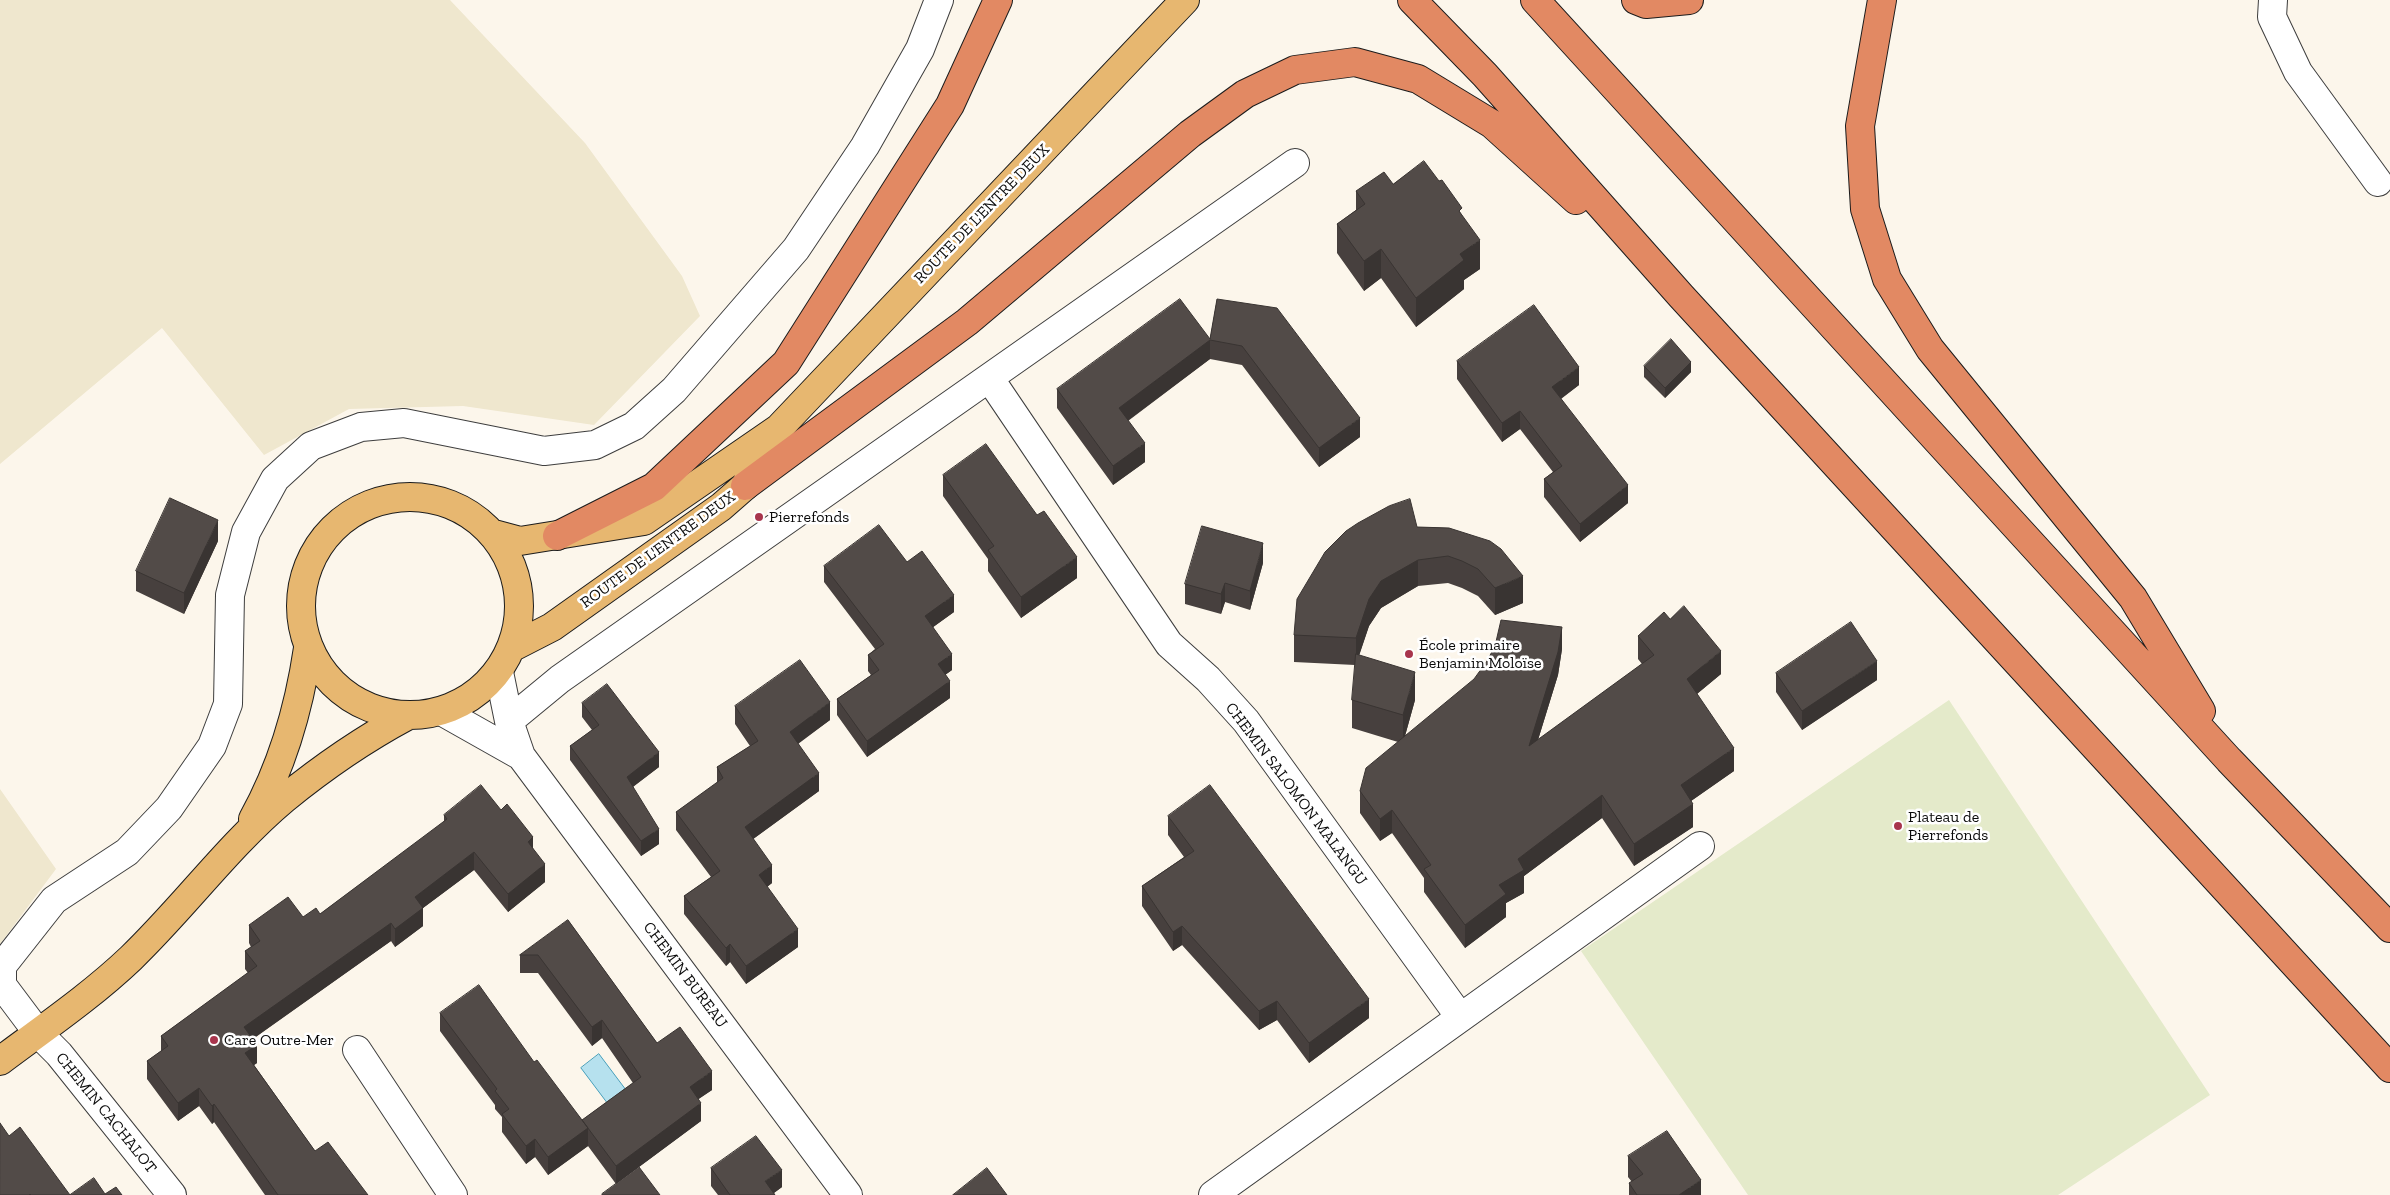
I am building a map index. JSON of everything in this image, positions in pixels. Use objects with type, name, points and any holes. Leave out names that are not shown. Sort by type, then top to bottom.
[{"type":"highway","points":[[557,536],[654,486],[786,363],[950,105],[998,0]]},
{"type":"highway","points":[[1412,0],[1485,75],[1681,296],[2390,1068]]},
{"type":"highway","points":[[1535,0],[2229,760],[2390,928]]},
{"type":"highway","points":[[1636,0],[1646,4],[1689,0]]},
{"type":"highway","points":[[1882,0],[1860,126],[1866,209],[1887,280],[1930,349],[2133,598],[2229,760]]},
{"type":"highway","points":[[745,486],[967,322],[1190,134],[1245,94],[1296,70],[1355,62],[1418,80],[1492,124],[1681,296]]},
{"type":"main road","name":"ROUTE DE L'ENTRE DEUX","points":[[494,534],[520,541],[644,521],[779,428],[1186,0]]},
{"type":"main road","name":"ROUTE DE L'ENTRE DEUX","points":[[513,647],[552,627],[721,507],[745,486],[779,428]]},
{"type":"main road","points":[[426,498],[463,510],[494,534],[514,568],[521,608],[513,647],[499,672],[474,696],[442,712],[407,716],[366,707],[331,683],[308,648],[300,611],[305,572],[323,539],[352,513],[388,499],[426,498]]},
{"type":"main road","points":[[240,842],[270,788],[295,720],[308,648]]},
{"type":"main road","points":[[0,1062],[108,979],[131,958],[240,842],[284,799],[368,737],[407,716]]},
{"type":"street","name":"CHEMIN CACHALOT","points":[[172,1195],[59,1054],[38,1033],[2,985],[2,966],[54,900],[127,852],[169,808],[212,746],[228,704],[230,595],[246,532],[275,479],[311,446],[361,428],[404,423],[544,451],[595,445],[634,426],[674,390],[796,249],[865,146],[920,48],[939,0]]},
{"type":"street","points":[[2273,0],[2272,17],[2298,72],[2378,182]]},
{"type":"street","points":[[509,720],[560,679],[990,379],[1295,163]]},
{"type":"street","name":"CHEMIN SALOMON MALANGU","points":[[990,379],[1169,644],[1208,679],[1246,722],[1460,1016]]},
{"type":"street","name":"CHEMIN BUREAU","points":[[499,672],[509,720],[520,756],[848,1195]]},
{"type":"street","name":"CHEMIN BUREAU","points":[[442,712],[520,756]]},
{"type":"street","points":[[1213,1195],[1460,1016],[1700,846]]},
{"type":"street","points":[[356,1050],[452,1195]]},
{"type":"shaded area","points":[[0,0],[450,0],[585,143],[682,276],[700,316],[594,425],[463,406],[349,409],[264,455],[162,328],[0,464]]},
{"type":"shaded area","points":[[0,789],[56,869],[0,944]]},
{"type":"green space","name":"Plateau de Pierrefonds","points":[[1949,700],[2210,1095],[2058,1195],[1748,1195],[1581,951]]},
{"type":"water","points":[[599,1054],[626,1090],[608,1104],[581,1068]]},
{"type":"building","points":[[1424,161],[1439,181],[1442,180],[1462,208],[1459,211],[1480,240],[1460,254],[1464,260],[1416,298],[1381,249],[1364,261],[1337,224],[1365,204],[1356,191],[1384,172],[1393,184]]},
{"type":"building","points":[[1180,299],[1210,339],[1217,299],[1277,308],[1360,418],[1319,448],[1242,346],[1210,340],[1119,408],[1145,443],[1113,466],[1057,389]]},
{"type":"building","points":[[1534,305],[1579,367],[1552,387],[1628,485],[1580,524],[1544,479],[1562,466],[1520,411],[1502,423],[1457,361]]},
{"type":"building","points":[[1671,339],[1691,362],[1665,388],[1644,366]]},
{"type":"building","points":[[986,444],[1037,515],[1044,511],[1077,557],[1021,597],[988,550],[994,546],[943,475]]},
{"type":"building","points":[[170,498],[218,520],[184,593],[136,571]]},
{"type":"building","points":[[1410,499],[1417,527],[1449,528],[1490,541],[1501,549],[1523,576],[1495,588],[1478,569],[1462,561],[1448,556],[1418,560],[1381,581],[1369,599],[1356,638],[1294,635],[1297,599],[1325,552],[1346,531],[1358,523],[1389,506]]},
{"type":"building","points":[[879,525],[907,562],[922,551],[954,595],[925,616],[952,654],[938,664],[950,681],[867,741],[837,699],[879,670],[868,655],[884,644],[824,566]]},
{"type":"building","points":[[1202,526],[1263,543],[1250,591],[1225,583],[1221,594],[1185,584]]},
{"type":"building","points":[[1684,606],[1721,651],[1687,679],[1734,748],[1681,785],[1693,804],[1634,844],[1602,795],[1518,859],[1524,870],[1499,885],[1506,894],[1465,925],[1424,869],[1431,865],[1392,810],[1380,819],[1360,791],[1366,768],[1474,679],[1495,646],[1501,620],[1562,627],[1558,652],[1529,746],[1654,655],[1638,636],[1664,612],[1670,619]]},
{"type":"building","points":[[1851,622],[1877,661],[1802,711],[1776,673]]},
{"type":"building","points":[[1356,654],[1415,672],[1403,715],[1352,700]]},
{"type":"building","points":[[800,660],[830,702],[790,732],[819,773],[745,827],[772,865],[759,875],[798,929],[746,966],[730,944],[726,948],[684,896],[720,871],[676,812],[723,778],[717,767],[758,741],[735,706]]},
{"type":"building","points":[[607,684],[659,752],[627,777],[659,829],[641,841],[570,746],[599,725],[582,703]]},
{"type":"building","points":[[481,785],[501,810],[507,804],[533,837],[528,842],[545,864],[508,894],[474,852],[415,897],[423,908],[395,929],[391,923],[244,1027],[257,1045],[245,1053],[315,1151],[328,1142],[368,1195],[278,1195],[214,1104],[212,1106],[199,1088],[178,1103],[147,1061],[168,1046],[161,1036],[257,966],[245,951],[260,941],[249,925],[288,897],[303,917],[316,908],[320,914],[447,819],[444,815]]},
{"type":"building","points":[[1210,785],[1369,999],[1309,1043],[1277,1001],[1259,1011],[1182,926],[1173,932],[1142,886],[1194,851],[1168,816]]},
{"type":"building","points":[[568,920],[657,1043],[680,1027],[712,1071],[690,1087],[701,1103],[616,1166],[582,1120],[641,1077],[602,1020],[592,1027],[538,955],[520,955]]},
{"type":"building","points":[[479,985],[534,1062],[537,1060],[588,1128],[548,1157],[535,1139],[526,1146],[502,1114],[509,1109],[495,1091],[497,1089],[440,1013]]},
{"type":"building","points":[[0,1123],[9,1136],[20,1127],[70,1195],[0,1195]]},
{"type":"building","points":[[1667,1131],[1701,1180],[1679,1195],[1637,1195],[1629,1183],[1643,1174],[1628,1156]]},
{"type":"building","points":[[756,1136],[782,1170],[765,1181],[775,1195],[730,1195],[711,1168]]},
{"type":"building","points":[[639,1167],[660,1195],[602,1195],[602,1194]]},
{"type":"building","points":[[987,1168],[1007,1195],[953,1195]]},
{"type":"building","points":[[94,1178],[105,1194],[116,1187],[122,1195],[70,1195]]},
{"type":"place","name":"Pierrefonds","points":[[759,517]]},
{"type":"place","name":"École primaire Benjamin Moloïse","points":[[1409,654]]},
{"type":"place","name":"Plateau de Pierrefonds","points":[[1898,826]]},
{"type":"place","name":"Care Outre-Mer","points":[[214,1040]]}]
